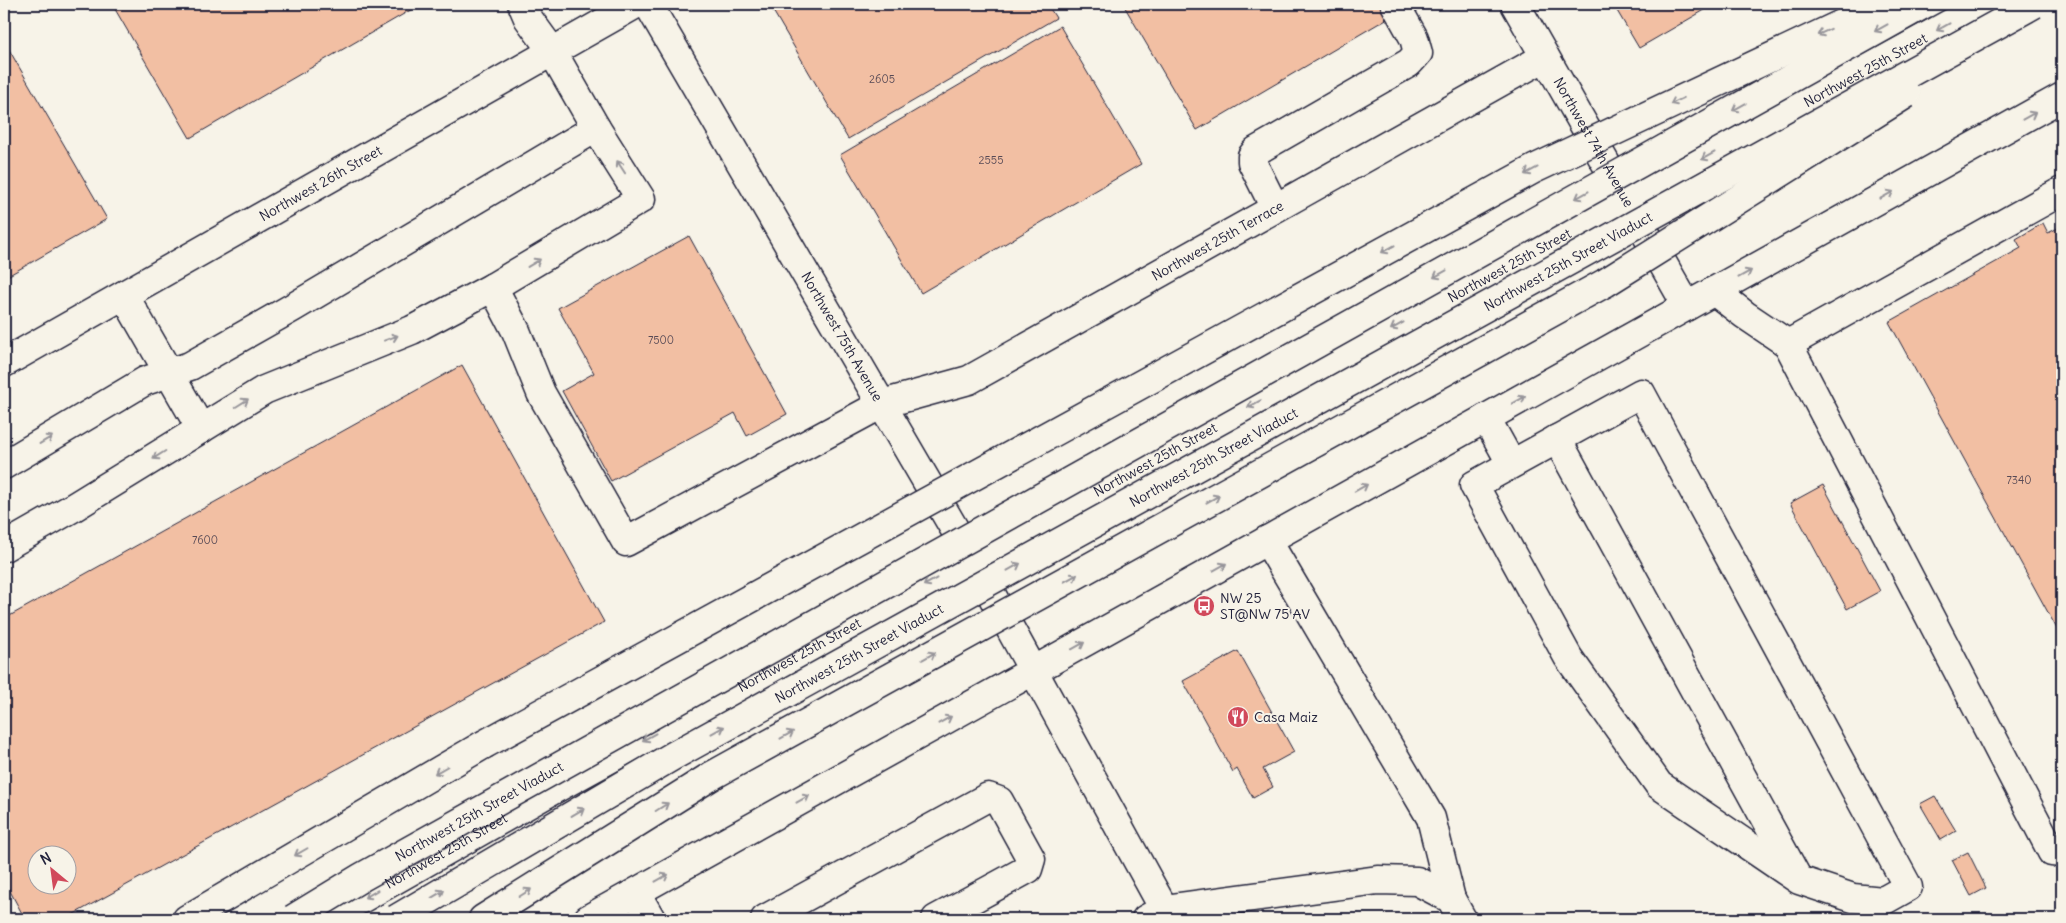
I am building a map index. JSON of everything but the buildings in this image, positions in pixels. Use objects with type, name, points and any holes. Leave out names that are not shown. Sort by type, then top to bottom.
[{"type":"main road","points":[[4,547],[74,507],[264,390],[412,330],[493,287],[641,199],[596,128],[552,51],[528,18],[522,4]]},
{"type":"main road","name":"Northwest 26th Street","points":[[4,363],[636,4]]},
{"type":"main road","name":"Northwest 75th Avenue","points":[[648,4],[1035,670],[1155,914]]},
{"type":"main road","points":[[1275,208],[1252,162],[1252,156],[1256,151],[1409,63],[1418,53],[1414,38],[1395,4]]},
{"type":"main road","name":"Northwest 74th Avenue","points":[[1515,4],[1687,306]]},
{"type":"main road","points":[[188,919],[483,746],[1534,169],[1884,4]]},
{"type":"main road","name":"Northwest 25th Street Viaduct","points":[[293,919],[362,877],[1924,4]]},
{"type":"main road","name":"Northwest 25th Street","points":[[326,919],[551,791],[1986,4]]},
{"type":"main road","name":"Northwest 25th Street Viaduct","points":[[396,919],[673,756],[2034,4]]},
{"type":"main road","points":[[483,919],[713,775],[1605,283],[2050,4]]},
{"type":"main road","name":"Northwest 25th Terrace","points":[[493,287],[516,331],[541,393],[626,542],[882,404],[969,380],[1545,57]]},
{"type":"main road","points":[[588,919],[2062,97]]},
{"type":"main road","points":[[4,466],[145,381],[190,366],[284,313],[596,128]]},
{"type":"main road","points":[[1788,344],[2062,191]]},
{"type":"main road","points":[[1714,291],[1788,344],[2052,852],[2062,853]]},
{"type":"main road","points":[[124,295],[201,429]]},
{"type":"main road","points":[[1641,393],[1908,887],[1884,901],[1853,898],[1799,880],[1659,785],[1568,657],[1474,485],[1511,463],[1641,393]]},
{"type":"main road","points":[[1486,418],[1511,463]]},
{"type":"main road","points":[[1557,439],[1799,880]]},
{"type":"main road","points":[[1267,540],[1431,818],[1456,909]]},
{"type":"main road","points":[[765,919],[988,797],[999,801],[1031,859],[1028,869],[976,910],[936,919]]},
{"type":"main road","points":[[1155,914],[1219,910],[1378,880],[1417,881],[1456,909]]},
{"type":"main road","points":[[636,893],[651,919]]},
{"type":"place","name":"NW 25 ST@NW 75 AV","points":[[1204,606]]},
{"type":"place","name":"Casa Maiz","points":[[1238,717]]}]
